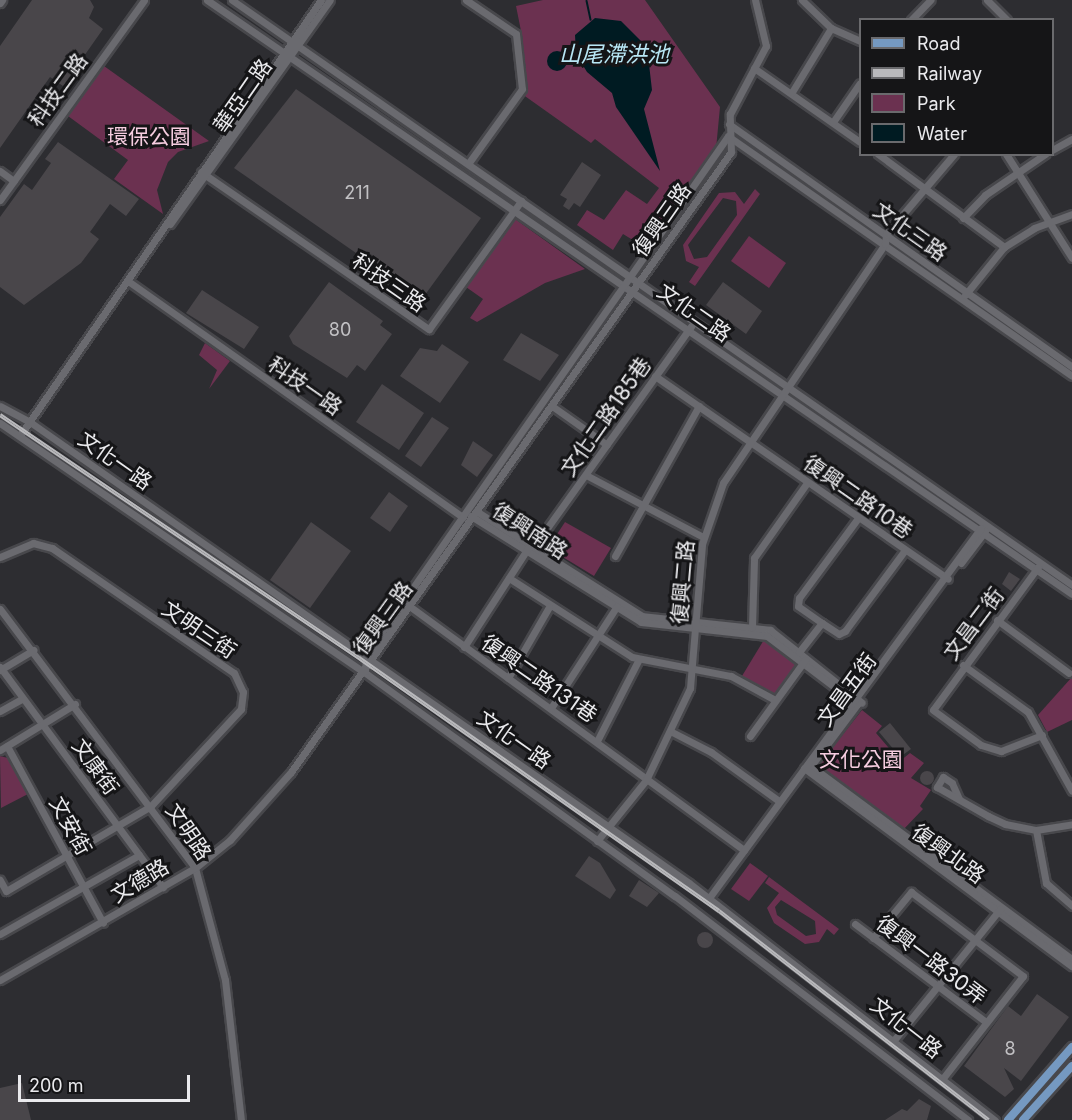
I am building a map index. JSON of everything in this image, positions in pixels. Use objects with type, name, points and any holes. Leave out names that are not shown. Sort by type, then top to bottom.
[{"type":"main road","points":[[1008,1120],[1072,1047]]},
{"type":"main road","points":[[1023,1120],[1072,1066]]},
{"type":"street","name":"科技二路","points":[[0,200],[144,0]]},
{"type":"street","name":"文化二路","points":[[207,0],[1036,569],[1071,590]]},
{"type":"street","name":"文化二路","points":[[232,0],[987,524],[1041,562],[1071,590]]},
{"type":"street","name":"華亞二路","points":[[295,44],[321,0]]},
{"type":"street","name":"華亞二路","points":[[21,434],[295,44],[330,0]]},
{"type":"street","points":[[465,0],[516,34],[522,89],[468,164]]},
{"type":"street","name":"復興三路","points":[[364,672],[366,655],[511,448],[629,288],[639,282],[731,152],[728,136],[729,124],[766,46],[755,0]]},
{"type":"street","points":[[802,0],[831,28],[859,40]]},
{"type":"street","points":[[916,0],[922,6]]},
{"type":"street","points":[[912,18],[930,0]]},
{"type":"street","points":[[987,0],[1005,18]]},
{"type":"street","points":[[792,92],[831,28]]},
{"type":"street","points":[[754,68],[792,92],[859,141]]},
{"type":"street","points":[[832,122],[859,86]]},
{"type":"street","name":"文化三路","points":[[729,124],[886,234],[1072,376]]},
{"type":"street","name":"復興三路","points":[[364,672],[412,608],[552,406],[629,288],[632,277],[728,136]]},
{"type":"street","name":"文化三路","points":[[728,136],[885,244],[1072,367]]},
{"type":"street","points":[[1054,149],[1072,139]]},
{"type":"street","points":[[881,156],[1004,247]]},
{"type":"street","points":[[885,244],[886,234],[922,188],[952,156]]},
{"type":"street","points":[[1007,156],[1051,220],[1072,258]]},
{"type":"street","points":[[963,218],[1016,171],[1042,156]]},
{"type":"street","points":[[0,171],[14,181]]},
{"type":"street","name":"科技三路","points":[[204,174],[429,329],[521,201]]},
{"type":"street","points":[[965,295],[1004,247],[1051,220],[1072,214]]},
{"type":"street","name":"復興二路","points":[[597,841],[646,780],[672,732],[693,667],[703,537],[723,483],[885,244]]},
{"type":"street","name":"科技一路","points":[[128,281],[463,517]]},
{"type":"street","name":"文化二路185巷","points":[[545,531],[694,322]]},
{"type":"street","name":"復興二路10巷","points":[[655,376],[947,578]]},
{"type":"street","name":"文化一路","points":[[0,406],[30,422],[366,655],[709,898],[995,1120]]},
{"type":"street","points":[[552,406],[607,445]]},
{"type":"street","points":[[615,556],[699,406]]},
{"type":"street","name":"文化一路","points":[[0,423],[21,434],[364,672],[597,841],[968,1120]]},
{"type":"street","points":[[511,448],[519,454]]},
{"type":"street","points":[[586,475],[703,537]]},
{"type":"street","points":[[752,627],[754,558],[807,483]]},
{"type":"street","name":"復興南路","points":[[463,517],[477,513],[642,616],[675,622],[770,630],[799,652],[804,661]]},
{"type":"street","points":[[858,518],[799,598],[798,606],[822,623],[839,634],[845,631],[905,550]]},
{"type":"street","name":"文昌五街","points":[[709,898],[987,524]]},
{"type":"street","name":"文明三街","points":[[0,557],[33,543],[52,548],[241,682],[241,709],[151,806]]},
{"type":"street","points":[[464,647],[529,546]]},
{"type":"street","name":"復興南路","points":[[529,546],[641,622],[675,622]]},
{"type":"street","name":"文昌二街","points":[[1041,562],[963,665],[933,710],[981,745],[1002,751],[1042,735]]},
{"type":"street","points":[[509,578],[597,638],[639,658],[731,676],[775,700]]},
{"type":"street","points":[[551,708],[617,606]]},
{"type":"street","points":[[508,678],[549,607]]},
{"type":"street","name":"復興二路131巷","points":[[412,608],[744,850]]},
{"type":"street","name":"文明路","points":[[0,609],[75,704],[195,868],[225,980],[241,1120]]},
{"type":"street","points":[[998,620],[1069,673]]},
{"type":"street","points":[[799,652],[822,623]]},
{"type":"street","name":"復興南路","points":[[696,624],[768,636],[858,700]]},
{"type":"street","points":[[1,669],[33,650]]},
{"type":"street","points":[[597,741],[639,658]]},
{"type":"street","points":[[750,736],[804,661]]},
{"type":"street","points":[[963,665],[1028,712],[1072,791]]},
{"type":"street","name":"文康街","points":[[1,669],[164,887]]},
{"type":"street","name":"文德路","points":[[0,980],[164,887],[195,868],[230,840],[276,791],[364,672]]},
{"type":"street","points":[[0,711],[23,698]]},
{"type":"street","points":[[0,750],[44,726],[75,704]]},
{"type":"street","points":[[672,732],[711,752],[779,801]]},
{"type":"street","name":"文安街","points":[[7,746],[103,922]]},
{"type":"street","name":"復興北路","points":[[808,766],[1071,962]]},
{"type":"street","points":[[959,799],[1005,824],[1036,830],[1072,824]]},
{"type":"street","points":[[0,880],[6,891],[151,806]]},
{"type":"street","points":[[1036,830],[1046,883],[1072,906]]},
{"type":"street","points":[[0,934],[85,889],[140,855]]},
{"type":"street","points":[[873,938],[910,892],[1023,976],[943,1078]]},
{"type":"street","points":[[894,1040],[1000,909]]},
{"type":"street","name":"復興一路30弄","points":[[855,924],[986,1022]]},
{"type":"green space","points":[[543,0],[645,0],[720,107],[716,149],[646,248],[623,234],[613,250],[577,225],[587,210],[604,220],[626,190],[647,204],[659,188],[595,139],[591,143],[522,94],[523,41],[516,6]]},
{"type":"green space","name":"環保公園","points":[[104,66],[209,141],[178,152],[168,162],[157,190],[163,214],[114,179],[128,160],[68,116]]},
{"type":"green space","points":[[755,189],[760,194],[695,286],[689,282],[699,267],[686,261],[683,245],[719,193],[735,192],[744,204]],"holes":[[[723,198],[736,201],[737,215],[707,257],[694,259],[688,245]]]},
{"type":"green space","points":[[515,219],[585,269],[545,283],[477,322],[470,318],[483,299],[466,287]]},
{"type":"green space","points":[[749,236],[786,263],[769,288],[731,261]]},
{"type":"green space","points":[[205,343],[230,361],[209,389],[217,370],[199,355]]},
{"type":"green space","points":[[565,522],[611,548],[594,576],[548,548]]},
{"type":"green space","points":[[765,638],[799,664],[774,697],[742,676]]},
{"type":"green space","points":[[1072,677],[1072,720],[1047,732],[1038,715]]},
{"type":"green space","name":"文化公園","points":[[862,710],[882,726],[876,733],[900,761],[910,753],[924,763],[911,778],[931,790],[920,806],[923,809],[903,830],[819,765]]},
{"type":"green space","points":[[0,756],[8,758],[28,794],[1,808]]},
{"type":"green space","points":[[750,863],[768,876],[749,901],[731,889]]},
{"type":"green space","points":[[769,877],[839,929],[834,935],[827,929],[819,942],[805,944],[774,923],[767,908],[779,893],[765,883]],"holes":[[[781,900],[815,921],[816,934],[806,936],[777,915],[775,907]]]},
{"type":"water","name":"山尾滯洪池","points":[[595,18],[621,21],[647,47],[652,90],[644,109],[660,171],[616,107],[612,93],[587,72],[576,54],[575,35]]},
{"type":"water","points":[[557,51],[564,54],[567,61],[564,68],[557,71],[550,68],[547,61],[550,54]]},
{"type":"building","points":[[32,0],[90,0],[94,7],[89,18],[103,29],[63,86],[50,77],[0,148],[0,46]]},
{"type":"building","points":[[296,89],[481,218],[422,299],[234,168]]},
{"type":"building","points":[[58,142],[139,199],[126,216],[110,204],[90,232],[99,239],[81,263],[24,305],[0,287],[0,217],[24,184],[32,190],[51,163],[45,159]]},
{"type":"building","points":[[582,162],[601,175],[580,207],[574,203],[569,210],[563,206],[567,199],[560,195]]},
{"type":"building","points":[[329,282],[383,321],[380,325],[392,334],[365,371],[357,365],[347,378],[293,344],[289,336]]},
{"type":"building","points":[[723,282],[762,311],[746,334],[706,305]]},
{"type":"building","points":[[202,290],[259,327],[244,349],[186,313]]},
{"type":"building","points":[[521,333],[559,355],[540,381],[503,360]]},
{"type":"building","points":[[442,344],[469,362],[440,403],[400,376],[420,348],[437,351]]},
{"type":"building","points":[[382,384],[424,413],[399,450],[356,422]]},
{"type":"building","points":[[432,417],[449,428],[421,467],[405,456]]},
{"type":"building","points":[[473,441],[493,455],[477,477],[461,465]]},
{"type":"building","points":[[389,492],[408,506],[390,532],[370,518]]},
{"type":"building","points":[[311,522],[351,551],[310,608],[270,580]]},
{"type":"building","points":[[1009,572],[1020,579],[1011,591],[1002,584]]},
{"type":"building","points":[[890,723],[911,749],[900,757],[879,732]]},
{"type":"building","points":[[924,771],[930,771],[934,778],[930,785],[924,785],[920,781],[920,775]]},
{"type":"building","points":[[589,856],[600,863],[616,890],[610,899],[575,876]]},
{"type":"building","points":[[639,880],[659,893],[647,907],[629,896]]},
{"type":"building","points":[[702,932],[708,932],[713,940],[711,946],[702,948],[697,943],[697,937]]},
{"type":"building","points":[[1037,994],[1069,1017],[1021,1081],[1004,1068],[1014,1089],[1005,1097],[964,1066],[1008,1006],[1021,1016]]},
{"type":"building","points":[[22,1083],[31,1120],[0,1120],[0,1088]]},
{"type":"building","points":[[919,1099],[931,1106],[927,1120],[885,1120],[902,1109],[907,1111]]},
{"type":"waterway","points":[[587,1],[591,20]]},
{"type":"railway","points":[[0,415],[359,658],[719,911],[988,1120]]}]
